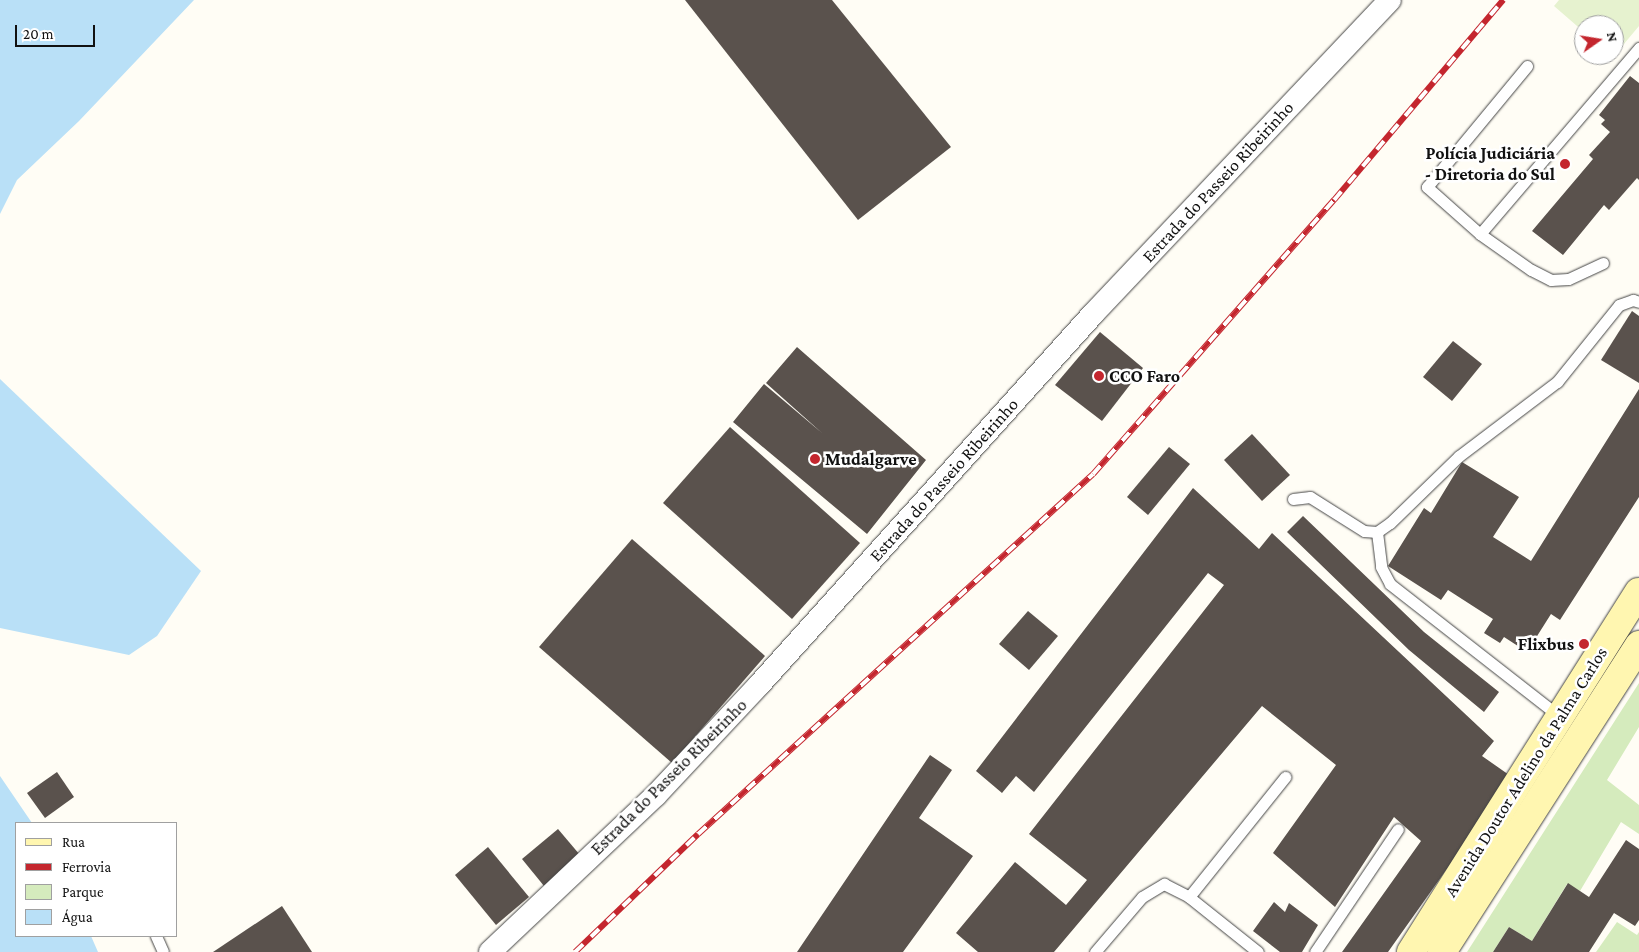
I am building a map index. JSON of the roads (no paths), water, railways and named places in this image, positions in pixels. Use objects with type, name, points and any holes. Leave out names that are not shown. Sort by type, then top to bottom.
[{"type":"main road","name":"Avenida Doutor Adelino da Palma Carlos","points":[[1411,952],[1639,592]]},
{"type":"main road","name":"Avenida Doutor Adelino da Palma Carlos","points":[[1442,952],[1639,645]]},
{"type":"street","name":"Estrada do Passeio Ribeirinho","points":[[490,952],[656,795],[759,685],[1093,314],[1390,0]]},
{"type":"lane","points":[[1480,234],[1639,48]]},
{"type":"lane","points":[[1527,66],[1427,187],[1480,234],[1550,280],[1568,280],[1603,264]]},
{"type":"lane","points":[[1293,498],[1310,497],[1364,531],[1376,532],[1390,523],[1460,456],[1557,382],[1619,305],[1633,300],[1639,302]]},
{"type":"lane","points":[[1376,532],[1381,567],[1390,584],[1561,717]]},
{"type":"lane","points":[[1189,897],[1284,777]]},
{"type":"lane","points":[[1315,952],[1398,829]]},
{"type":"lane","points":[[1095,952],[1142,897],[1164,884],[1189,897],[1258,952]]},
{"type":"lane","points":[[156,937],[163,952]]},
{"type":"water","points":[[0,0],[194,0],[79,121],[17,180],[0,214]]},
{"type":"water","points":[[0,379],[201,571],[157,636],[129,655],[0,628]]},
{"type":"water","points":[[0,776],[31,822],[15,822],[15,937],[91,937],[98,952],[0,952]]},
{"type":"railway","points":[[575,952],[698,834],[1093,474],[1334,200],[1503,0]]},
{"type":"place","name":"Polícia Judiciária - Diretoria do Sul","points":[[1565,164]]},
{"type":"place","name":"CCO Faro","points":[[1099,376]]},
{"type":"place","name":"Mudalgarve","points":[[815,459]]},
{"type":"place","name":"Flixbus","points":[[1584,644]]}]
